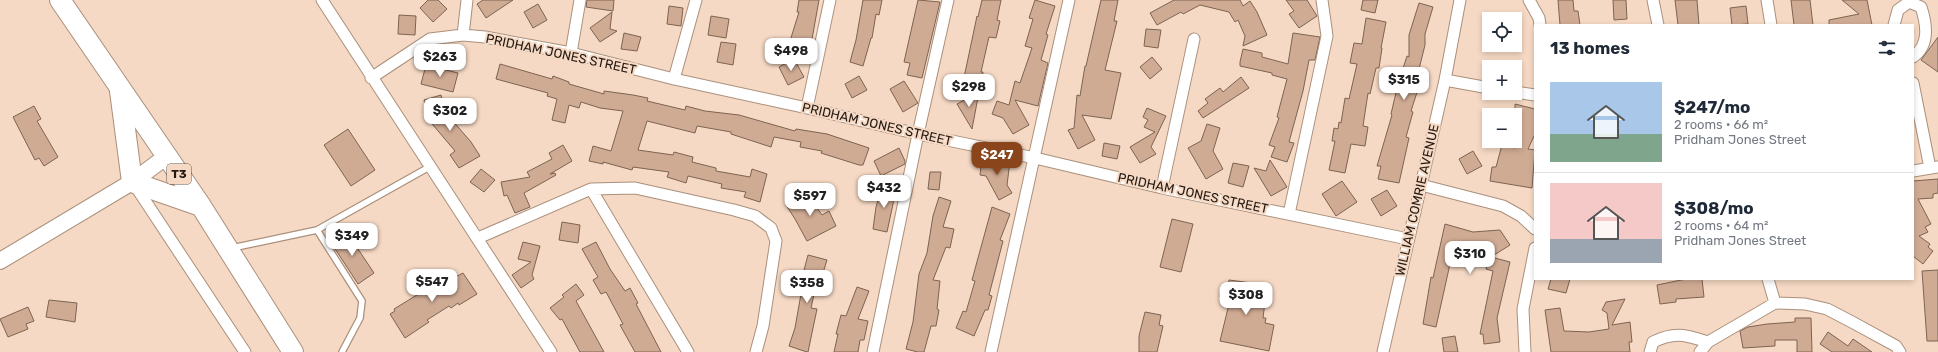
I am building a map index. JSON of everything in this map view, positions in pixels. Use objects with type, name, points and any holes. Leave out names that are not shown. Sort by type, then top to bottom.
[{"type":"highway","name":"T3","points":[[60,0],[201,206],[293,352]]},
{"type":"highway","points":[[119,85],[132,182],[201,206]]},
{"type":"street","points":[[322,0],[371,78],[431,166],[551,352]]},
{"type":"street","points":[[463,35],[467,0]]},
{"type":"street","points":[[571,53],[580,0]]},
{"type":"street","points":[[674,79],[696,0]]},
{"type":"street","points":[[807,108],[830,0]]},
{"type":"street","points":[[872,352],[948,0]]},
{"type":"street","points":[[991,352],[1069,0]]},
{"type":"street","points":[[1289,214],[1327,36],[1322,0]]},
{"type":"street","name":"WILLIAM COMRIE AVENUE","points":[[1383,352],[1445,80],[1460,0]]},
{"type":"street","points":[[1530,0],[1539,18],[1540,24]]},
{"type":"street","points":[[1653,0],[1658,24]]},
{"type":"street","points":[[1768,0],[1771,24]]},
{"type":"street","points":[[1894,24],[1898,10],[1909,2],[1921,7],[1926,22],[1926,38],[1920,52],[1914,56]]},
{"type":"street","name":"PRIDHAM JONES STREET","points":[[371,78],[430,39],[463,35],[571,53],[674,79],[918,134],[1035,158],[1162,188],[1408,239]]},
{"type":"street","points":[[1162,188],[1194,39]]},
{"type":"street","points":[[1445,80],[1482,87]]},
{"type":"street","points":[[1914,88],[1934,167],[1914,171]]},
{"type":"street","points":[[1522,93],[1534,95]]},
{"type":"street","points":[[0,261],[132,182],[167,156]]},
{"type":"street","points":[[132,182],[245,352]]},
{"type":"street","points":[[1421,185],[1503,206],[1521,216],[1534,228]]},
{"type":"street","points":[[478,238],[591,189],[635,188],[755,216],[771,228],[776,241],[763,326],[756,352]]},
{"type":"street","points":[[591,189],[688,352]]},
{"type":"street","points":[[1525,352],[1523,308],[1534,253]]},
{"type":"street","points":[[1768,280],[1775,303]]},
{"type":"street","points":[[1700,352],[1708,342],[1775,303],[1805,304],[1827,309],[1896,346],[1900,352]]},
{"type":"street","points":[[1650,352],[1653,342],[1666,335],[1685,334],[1708,342]]},
{"type":"lane","points":[[228,249],[317,230],[431,166]]},
{"type":"lane","points":[[317,230],[362,301],[360,318],[342,352]]},
{"type":"building","points":[[428,0],[438,0],[447,9],[433,22],[420,8]]},
{"type":"building","points":[[483,0],[513,0],[486,18],[477,4]]},
{"type":"building","points":[[587,0],[614,0],[613,11],[586,7]]},
{"type":"building","points":[[799,0],[819,0],[812,39],[807,56],[793,51],[796,43],[790,41],[799,12],[797,12]]},
{"type":"building","points":[[863,0],[882,0],[879,15],[876,14],[872,38],[863,66],[850,62],[856,40]]},
{"type":"building","points":[[918,0],[940,2],[922,78],[907,75],[910,63],[904,62]]},
{"type":"building","points":[[982,0],[1001,0],[997,20],[1000,21],[996,38],[989,37],[981,72],[983,72],[980,91],[962,87],[977,16],[978,17]]},
{"type":"building","points":[[1035,0],[1055,6],[1046,34],[1048,35],[1041,60],[1048,63],[1038,106],[1015,100],[1029,125],[1013,134],[1003,118],[992,114],[997,101],[1009,105],[1015,81],[1020,83],[1032,48],[1025,46],[1033,19],[1029,18]]},
{"type":"building","points":[[1101,0],[1118,0],[1114,21],[1117,21],[1105,70],[1121,73],[1111,119],[1082,115],[1095,140],[1078,149],[1068,130],[1074,128],[1077,95],[1080,96],[1085,66]]},
{"type":"building","points":[[1174,0],[1240,0],[1243,6],[1250,1],[1257,12],[1267,35],[1243,46],[1245,36],[1238,20],[1235,22],[1229,12],[1200,5],[1183,14],[1181,12],[1157,25],[1150,13]]},
{"type":"building","points":[[1286,0],[1307,0],[1317,16],[1299,28],[1289,14],[1294,11]]},
{"type":"building","points":[[1363,0],[1378,0],[1375,13],[1361,10]]},
{"type":"building","points":[[1558,0],[1573,0],[1574,11],[1578,11],[1580,24],[1560,24]]},
{"type":"building","points":[[1613,0],[1626,0],[1627,19],[1614,20]]},
{"type":"building","points":[[1675,0],[1697,0],[1699,24],[1678,24]]},
{"type":"building","points":[[1791,0],[1810,0],[1813,24],[1794,24]]},
{"type":"building","points":[[1842,0],[1867,0],[1872,24],[1829,24],[1829,20],[1859,14]]},
{"type":"building","points":[[1419,3],[1433,7],[1425,34],[1425,45],[1415,85],[1419,86],[1411,111],[1413,112],[1406,137],[1409,138],[1399,183],[1378,179],[1381,166],[1377,166],[1392,115],[1398,84],[1407,56],[1409,57],[1409,35]]},
{"type":"building","points":[[538,4],[547,20],[533,28],[524,12]]},
{"type":"building","points":[[669,6],[683,8],[681,26],[667,24]]},
{"type":"building","points":[[1746,6],[1748,24],[1732,24],[1730,8]]},
{"type":"building","points":[[612,12],[610,29],[617,31],[600,42],[590,28]]},
{"type":"building","points":[[399,15],[416,16],[415,35],[398,34]]},
{"type":"building","points":[[711,16],[729,19],[726,38],[708,35]]},
{"type":"building","points":[[1366,18],[1386,22],[1379,68],[1376,68],[1370,94],[1368,93],[1363,126],[1368,127],[1365,146],[1351,144],[1345,173],[1329,170],[1335,141],[1332,141],[1334,128],[1338,129],[1339,122],[1341,123],[1345,98],[1349,99],[1357,64],[1350,63],[1354,43],[1362,44]]},
{"type":"building","points":[[1146,29],[1161,30],[1158,48],[1144,46]]},
{"type":"building","points":[[624,33],[641,37],[637,51],[621,49]]},
{"type":"building","points":[[1293,33],[1320,37],[1315,60],[1309,60],[1303,91],[1289,142],[1294,143],[1287,162],[1271,157],[1275,147],[1269,145],[1279,118],[1277,117],[1287,79],[1272,75],[1272,73],[1240,66],[1240,62],[1243,49],[1262,53],[1262,57],[1288,64]]},
{"type":"building","points":[[1938,37],[1938,72],[1921,60]]},
{"type":"building","points":[[721,42],[736,44],[733,65],[717,62]]},
{"type":"building","points":[[1152,57],[1162,69],[1150,79],[1140,67]]},
{"type":"building","points":[[794,59],[804,77],[788,85],[779,67]]},
{"type":"building","points":[[500,64],[552,79],[553,76],[569,82],[569,84],[604,94],[604,91],[633,95],[648,98],[647,101],[685,110],[686,106],[705,111],[739,115],[795,131],[796,129],[827,134],[869,148],[863,165],[859,165],[821,153],[822,151],[800,147],[801,142],[774,137],[771,147],[731,134],[731,132],[697,126],[695,133],[647,121],[638,150],[673,155],[674,152],[693,157],[692,162],[716,168],[716,171],[750,177],[752,169],[767,174],[760,202],[744,197],[746,192],[721,188],[722,184],[688,176],[686,183],[667,177],[669,172],[633,167],[632,170],[603,162],[603,164],[589,161],[593,146],[611,151],[623,111],[600,108],[581,102],[579,108],[569,105],[565,123],[552,120],[557,99],[547,96],[548,93],[496,79]]},
{"type":"building","points":[[426,65],[458,73],[453,92],[421,84]]},
{"type":"building","points":[[859,76],[867,90],[852,98],[845,84]]},
{"type":"building","points":[[1241,77],[1249,88],[1203,118],[1198,111],[1208,103],[1205,99],[1220,88],[1223,92]]},
{"type":"building","points":[[904,81],[918,103],[903,112],[890,89]]},
{"type":"building","points":[[979,92],[972,129],[957,104]]},
{"type":"building","points":[[441,95],[445,112],[471,142],[480,156],[459,168],[450,155],[455,151],[428,119],[424,100]]},
{"type":"building","points":[[1515,104],[1534,109],[1534,136],[1528,149],[1534,150],[1532,188],[1490,181],[1492,167],[1496,167],[1501,148],[1522,148],[1522,108],[1515,108]]},
{"type":"building","points":[[34,106],[41,119],[37,121],[58,157],[44,166],[39,158],[35,160],[13,117]]},
{"type":"building","points":[[1147,108],[1166,116],[1151,147],[1156,154],[1140,163],[1130,147],[1155,132],[1144,127],[1148,120],[1143,117]]},
{"type":"building","points":[[1207,124],[1220,128],[1213,151],[1223,169],[1206,179],[1188,148],[1201,141]]},
{"type":"building","points":[[348,129],[375,170],[351,186],[324,145]]},
{"type":"building","points":[[1104,143],[1120,146],[1117,159],[1102,156]]},
{"type":"building","points":[[563,145],[572,161],[550,174],[555,173],[556,175],[524,193],[530,207],[515,213],[507,195],[504,196],[501,182],[530,177],[527,172],[552,159],[549,153]]},
{"type":"building","points":[[899,148],[905,164],[881,176],[874,161]]},
{"type":"building","points":[[1473,151],[1482,166],[1467,174],[1459,159]]},
{"type":"building","points":[[982,158],[1010,161],[1007,185],[1012,193],[999,200],[986,176],[980,175]]},
{"type":"building","points":[[1270,160],[1287,187],[1271,196],[1254,168],[1266,171]]},
{"type":"building","points":[[1233,163],[1249,166],[1243,187],[1228,183]]},
{"type":"building","points":[[481,169],[495,180],[484,192],[470,182]]},
{"type":"building","points":[[930,172],[941,172],[939,190],[928,189]]},
{"type":"building","points":[[1938,179],[1938,193],[1933,194],[1933,198],[1918,199],[1931,224],[1925,227],[1928,232],[1919,236],[1930,244],[1928,247],[1933,251],[1923,264],[1914,257],[1914,181]]},
{"type":"building","points":[[1342,181],[1357,202],[1336,216],[1322,194]]},
{"type":"building","points":[[882,186],[896,190],[887,232],[873,229],[876,207]]},
{"type":"building","points":[[1387,190],[1397,206],[1381,216],[1371,199]]},
{"type":"building","points":[[805,191],[822,215],[829,211],[836,226],[807,241],[786,205]]},
{"type":"building","points":[[939,197],[951,201],[943,227],[954,229],[950,248],[946,247],[933,280],[940,281],[937,309],[939,310],[936,326],[931,326],[924,352],[918,352],[906,349],[913,322],[919,274],[927,253],[933,216]]},
{"type":"building","points":[[992,207],[1010,214],[1000,240],[1003,241],[989,295],[992,296],[988,310],[985,310],[974,336],[956,328],[963,311],[966,312],[975,281],[972,280]]},
{"type":"building","points":[[1172,219],[1193,224],[1181,272],[1160,267]]},
{"type":"building","points":[[562,222],[580,225],[578,243],[559,240]]},
{"type":"building","points":[[1445,224],[1473,232],[1500,230],[1510,245],[1491,257],[1510,262],[1497,318],[1500,342],[1484,344],[1483,334],[1480,334],[1493,271],[1486,269],[1491,251],[1474,251],[1454,246],[1436,327],[1423,324],[1431,277],[1433,278]]},
{"type":"building","points":[[346,231],[374,273],[358,284],[330,241]]},
{"type":"building","points":[[523,242],[540,246],[532,275],[534,279],[521,288],[512,275],[531,262],[518,259]]},
{"type":"building","points":[[596,242],[610,269],[625,291],[630,288],[638,303],[636,304],[661,352],[635,352],[620,325],[623,324],[606,292],[601,294],[593,280],[598,277],[582,249]]},
{"type":"building","points":[[808,255],[827,260],[823,273],[819,272],[811,308],[817,309],[807,352],[789,346],[795,328],[801,294],[798,293]]},
{"type":"building","points":[[1938,270],[1938,341],[1927,341],[1922,271]]},
{"type":"building","points":[[442,272],[447,279],[449,278],[450,280],[463,273],[477,294],[459,305],[458,303],[451,308],[449,306],[427,320],[429,322],[405,338],[390,314],[395,311],[394,309],[435,284],[431,279]]},
{"type":"building","points":[[1229,280],[1267,285],[1263,318],[1266,318],[1265,323],[1274,325],[1269,351],[1220,341],[1229,304],[1225,303],[1225,298],[1220,297],[1221,286],[1228,287]]},
{"type":"building","points":[[1551,280],[1570,280],[1566,293],[1548,289]]},
{"type":"building","points":[[1681,280],[1702,280],[1704,297],[1676,299],[1676,302],[1660,304],[1657,285]]},
{"type":"building","points":[[576,284],[584,295],[576,301],[604,352],[580,352],[562,319],[560,320],[550,308],[564,297],[562,295]]},
{"type":"building","points":[[857,287],[869,291],[858,319],[868,321],[864,340],[860,340],[858,352],[834,352],[838,334],[836,334],[841,315],[846,316]]},
{"type":"building","points":[[1625,299],[1612,325],[1630,322],[1632,342],[1629,342],[1630,352],[1551,352],[1545,310],[1560,308],[1564,331],[1589,332],[1609,329],[1607,313],[1602,310],[1606,302]]},
{"type":"building","points":[[49,300],[77,303],[75,322],[46,317]]},
{"type":"building","points":[[28,307],[34,321],[26,324],[28,329],[8,337],[0,319]]},
{"type":"building","points":[[1145,312],[1161,315],[1159,325],[1163,326],[1157,352],[1139,352],[1139,336]]},
{"type":"building","points":[[1795,318],[1811,318],[1812,352],[1797,352],[1797,340],[1775,340],[1775,346],[1743,348],[1740,331],[1748,327],[1795,322]]},
{"type":"building","points":[[1828,332],[1848,346],[1853,339],[1872,352],[1832,352],[1820,344]]},
{"type":"building","points":[[1455,336],[1458,352],[1444,352],[1442,338]]}]
